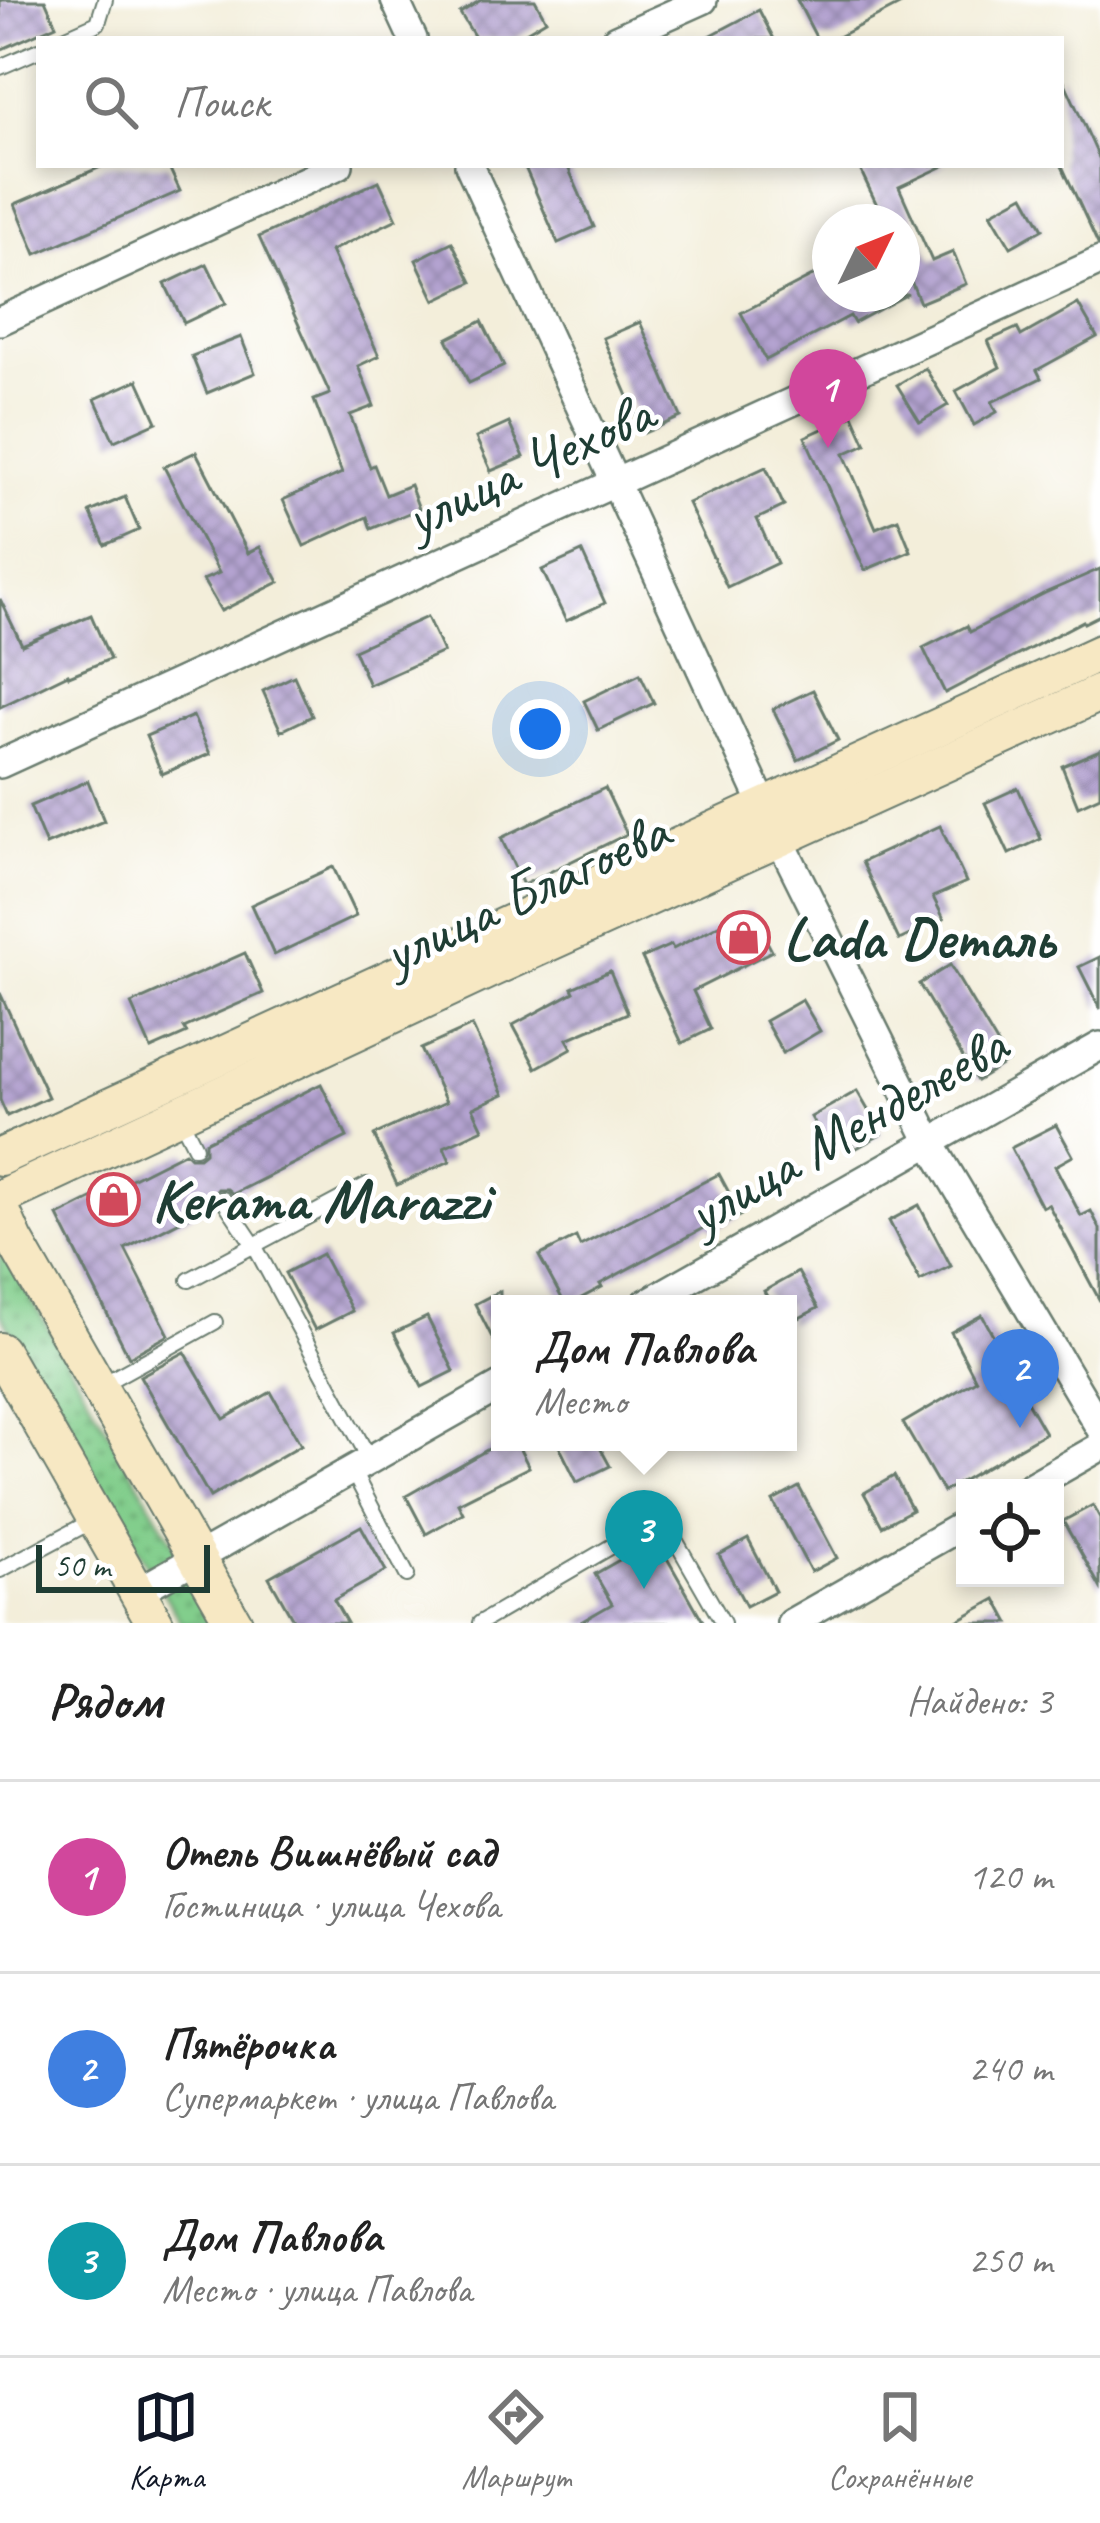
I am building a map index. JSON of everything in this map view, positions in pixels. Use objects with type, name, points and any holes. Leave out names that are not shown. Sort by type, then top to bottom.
[{"type":"main road","points":[[763,833],[777,824],[786,802],[801,790],[1100,653]]},
{"type":"main road","name":"улица Благоева","points":[[0,1157],[1100,693]]},
{"type":"main road","name":"улица Благоева","points":[[0,1202],[187,1131],[763,833]]},
{"type":"main road","points":[[0,1202],[15,1240],[234,1623]]},
{"type":"main road","points":[[0,1351],[146,1607]]},
{"type":"street","points":[[395,0],[411,36]]},
{"type":"street","points":[[623,36],[704,0]]},
{"type":"street","points":[[0,321],[332,168]]},
{"type":"street","points":[[470,168],[614,484],[763,833],[930,1142],[1100,1428]]},
{"type":"street","name":"улица Чехова","points":[[0,764],[1100,261]]},
{"type":"street","name":"улица Менделеева","points":[[661,1295],[1100,1046]]},
{"type":"street","points":[[146,1607],[196,1558],[491,1391]]},
{"type":"street","points":[[1044,1479],[1100,1447]]},
{"type":"street","points":[[791,1623],[956,1529]]},
{"type":"lane","points":[[68,36],[98,22],[105,0]]},
{"type":"lane","points":[[0,68],[36,51]]},
{"type":"lane","points":[[189,1280],[367,1185]]},
{"type":"lane","points":[[223,1199],[254,1245],[361,1465],[407,1576]]},
{"type":"lane","points":[[98,1386],[215,1322]]},
{"type":"lane","points":[[480,1623],[662,1517],[723,1623]]},
{"type":"lane","points":[[0,1570],[97,1519]]},
{"type":"green space","points":[[0,1245],[220,1623],[181,1623],[0,1313]]},
{"type":"building","points":[[0,0],[45,0],[56,25],[0,50]]},
{"type":"building","points":[[481,0],[535,0],[546,20],[519,36],[474,36],[460,13]]},
{"type":"building","points":[[797,0],[909,0],[840,36],[815,36]]},
{"type":"building","points":[[759,10],[772,36],[710,36]]},
{"type":"building","points":[[1064,81],[1100,160],[1098,244],[1063,168]]},
{"type":"building","points":[[98,168],[169,168],[180,191],[36,254],[15,204]]},
{"type":"building","points":[[525,168],[568,168],[594,227],[558,243]]},
{"type":"building","points":[[859,168],[940,168],[899,187],[907,204],[876,204]]},
{"type":"building","points":[[379,181],[397,219],[331,251],[379,356],[358,366],[374,406],[350,415],[386,495],[410,485],[419,509],[371,529],[367,517],[304,546],[283,500],[342,473],[314,400],[330,394],[259,237]]},
{"type":"building","points":[[1024,195],[1043,229],[1011,247],[991,213]]},
{"type":"building","points":[[920,234],[932,261],[953,252],[966,284],[920,303]]},
{"type":"building","points":[[452,242],[472,282],[435,300],[416,260]]},
{"type":"building","points":[[207,264],[226,303],[184,323],[165,284]]},
{"type":"building","points":[[812,276],[812,312],[874,312],[854,323],[850,316],[766,360],[741,313]]},
{"type":"building","points":[[1078,304],[1097,337],[1037,370],[1041,378],[992,402],[997,412],[974,425],[956,391],[1000,367],[988,341],[1017,328],[1021,336]]},
{"type":"building","points":[[482,321],[504,366],[469,383],[447,339]]},
{"type":"building","points":[[640,322],[681,417],[644,433],[603,338]]},
{"type":"building","points":[[241,337],[255,373],[207,393],[192,356]]},
{"type":"building","points":[[925,368],[948,405],[920,422],[897,385]]},
{"type":"building","points":[[138,380],[157,422],[114,441],[95,399]]},
{"type":"building","points":[[853,415],[866,444],[844,454],[876,528],[898,519],[911,551],[865,570],[805,437]]},
{"type":"building","points":[[509,423],[524,457],[491,471],[476,438]]},
{"type":"building","points":[[196,452],[248,553],[260,547],[279,582],[221,611],[203,580],[219,573],[164,467]]},
{"type":"building","points":[[766,467],[784,506],[757,519],[777,563],[727,587],[688,503]]},
{"type":"building","points":[[125,497],[139,530],[105,545],[90,512]]},
{"type":"building","points":[[582,552],[605,603],[566,621],[542,570]]},
{"type":"building","points":[[1100,569],[1100,615],[945,693],[923,648],[967,626],[970,632]]},
{"type":"building","points":[[0,599],[22,645],[91,615],[110,659],[0,707]]},
{"type":"building","points":[[427,617],[443,652],[369,685],[354,650]]},
{"type":"building","points":[[640,674],[654,703],[598,730],[584,701]]},
{"type":"building","points":[[294,676],[312,716],[281,731],[263,691]]},
{"type":"building","points":[[813,690],[838,740],[798,760],[773,709]]},
{"type":"building","points":[[193,716],[210,754],[162,774],[146,736]]},
{"type":"building","points":[[1100,750],[1100,796],[1078,806],[1062,766]]},
{"type":"building","points":[[88,781],[104,821],[46,845],[30,806]]},
{"type":"building","points":[[605,788],[627,834],[523,885],[501,838]]},
{"type":"building","points":[[1018,788],[1041,839],[1009,854],[985,803]]},
{"type":"building","points":[[940,826],[966,882],[933,897],[944,919],[899,940],[862,862]]},
{"type":"building","points":[[333,867],[356,916],[274,955],[251,905]]},
{"type":"building","points":[[750,909],[772,951],[693,991],[711,1029],[682,1043],[642,958],[671,945],[673,949]]},
{"type":"building","points":[[245,953],[263,993],[184,1028],[187,1033],[151,1049],[131,1004]]},
{"type":"building","points":[[1100,957],[1100,1009],[1079,967]]},
{"type":"building","points":[[950,965],[1008,1062],[977,1081],[919,984]]},
{"type":"building","points":[[610,971],[628,1013],[567,1039],[572,1048],[536,1068],[513,1025],[574,992],[572,988]]},
{"type":"building","points":[[0,993],[48,1097],[7,1116],[0,1100]]},
{"type":"building","points":[[802,1000],[820,1031],[783,1053],[765,1021]]},
{"type":"building","points":[[472,1026],[504,1094],[473,1108],[483,1129],[444,1147],[450,1161],[397,1185],[374,1135],[446,1102],[421,1049]]},
{"type":"building","points":[[321,1084],[347,1137],[233,1194],[218,1189],[213,1204],[125,1249],[169,1335],[129,1357],[58,1216],[185,1152],[199,1157],[205,1152],[205,1142]]},
{"type":"building","points":[[857,1091],[882,1134],[855,1149],[844,1130],[825,1141],[811,1117]]},
{"type":"building","points":[[1056,1125],[1073,1156],[1055,1166],[1081,1216],[1091,1211],[1100,1229],[1100,1301],[1048,1204],[1042,1207],[1011,1148]]},
{"type":"building","points":[[719,1174],[741,1215],[713,1231],[709,1225],[587,1295],[560,1295],[539,1256],[576,1237],[580,1246]]},
{"type":"building","points":[[919,1205],[951,1266],[920,1281],[889,1221]]},
{"type":"building","points":[[322,1254],[352,1311],[315,1330],[285,1273]]},
{"type":"building","points":[[798,1272],[818,1308],[797,1319],[797,1295],[766,1295],[764,1291]]},
{"type":"building","points":[[491,1296],[491,1335],[475,1304]]},
{"type":"building","points":[[982,1315],[1045,1433],[965,1479],[956,1479],[956,1484],[943,1492],[903,1423],[976,1380],[951,1332]]},
{"type":"building","points":[[427,1317],[454,1371],[422,1387],[394,1333]]},
{"type":"building","points":[[185,1352],[224,1419],[271,1392],[301,1445],[210,1497],[140,1376]]},
{"type":"building","points":[[491,1448],[521,1451],[529,1467],[458,1503],[463,1513],[426,1534],[406,1496]]},
{"type":"building","points":[[562,1451],[602,1451],[610,1466],[577,1482]]},
{"type":"building","points":[[894,1476],[912,1510],[882,1526],[864,1493]]},
{"type":"building","points":[[799,1487],[837,1558],[811,1572],[773,1501]]},
{"type":"building","points":[[1093,1505],[1100,1518],[1100,1587],[1064,1523]]},
{"type":"building","points":[[361,1526],[386,1571],[334,1600],[347,1623],[295,1623],[269,1577]]},
{"type":"building","points":[[656,1539],[704,1623],[579,1623],[612,1604],[595,1574]]},
{"type":"building","points":[[748,1539],[775,1591],[746,1606],[719,1555]]},
{"type":"building","points":[[996,1599],[1009,1623],[953,1623]]},
{"type":"place","name":"Отель Вишнёвый сад","points":[[828,448]]},
{"type":"place","name":"Lada Dеталь","points":[[744,937]]},
{"type":"place","name":"Kerama Marazzi","points":[[113,1199]]},
{"type":"place","name":"Пятёрочка","points":[[1020,1428]]},
{"type":"place","name":"Дом Павлова","points":[[644,1589]]}]
